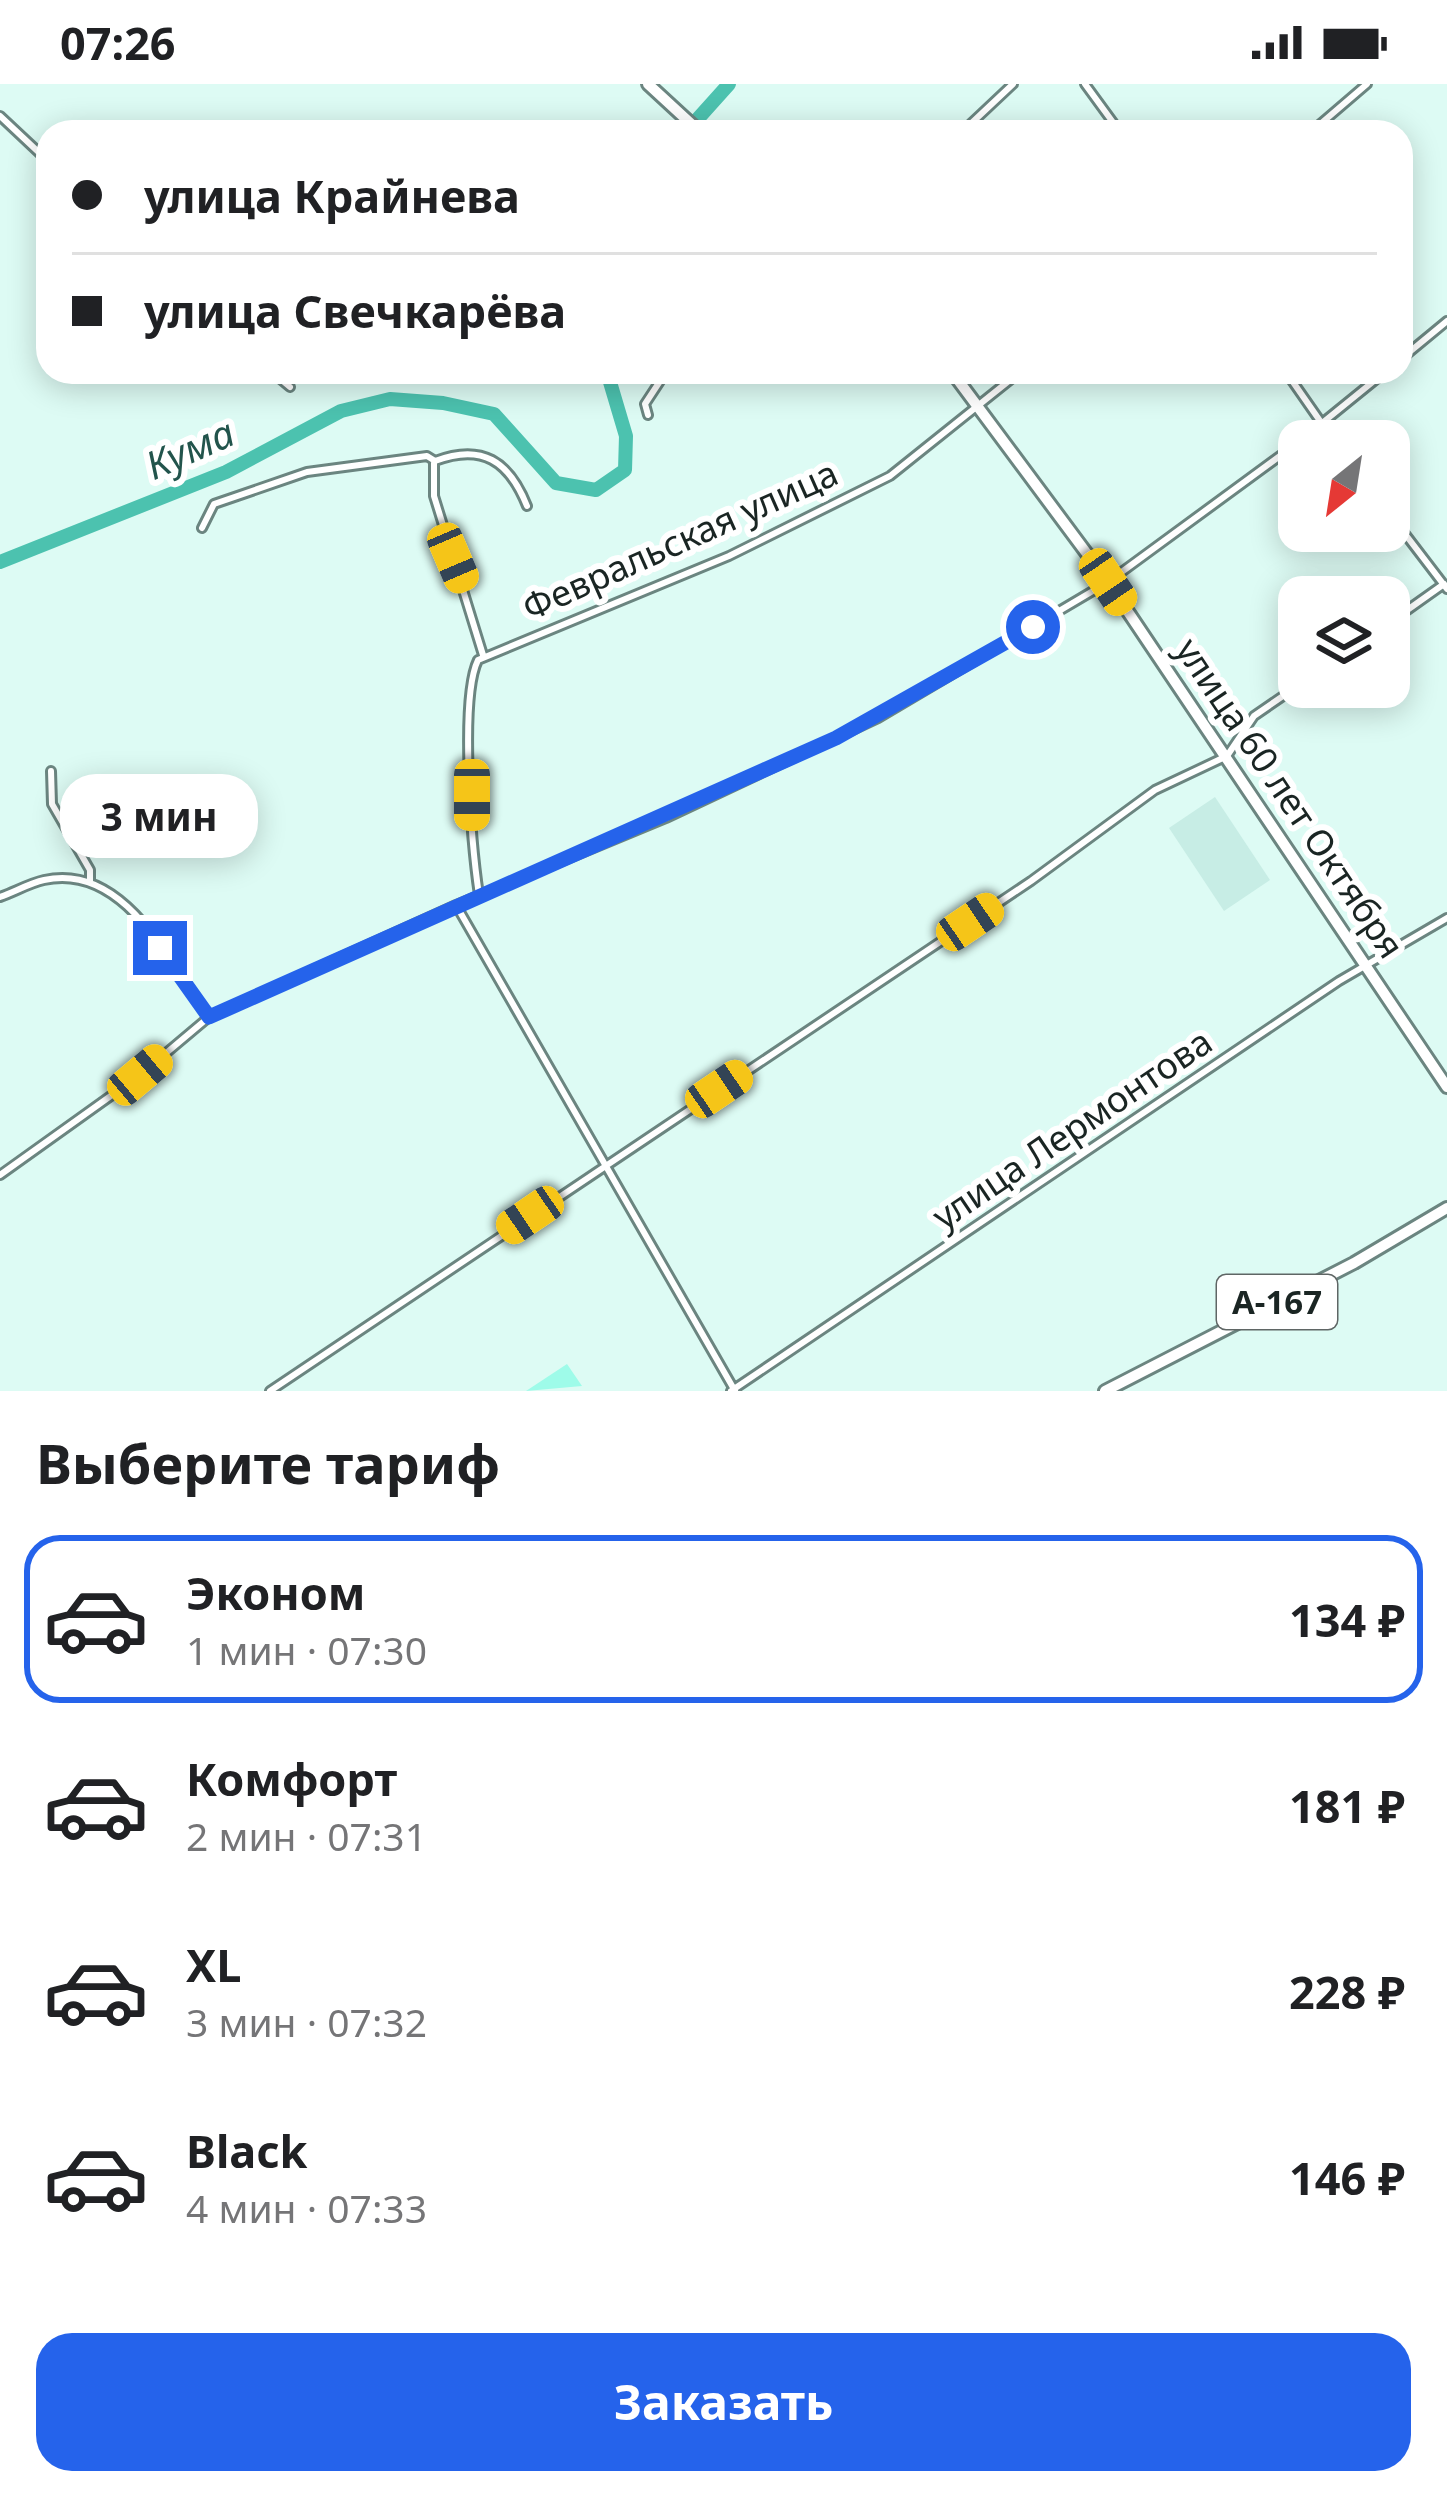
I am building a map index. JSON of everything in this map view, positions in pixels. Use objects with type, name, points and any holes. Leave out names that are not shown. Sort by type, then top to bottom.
[{"type":"main road","points":[[648,84],[686,120]]},
{"type":"main road","name":"улица 60 лет Октября","points":[[962,384],[1108,582],[1447,1087]]},
{"type":"main road","name":"А-167","points":[[1105,1391],[1354,1263],[1447,1208]]},
{"type":"street","points":[[975,120],[1013,84]]},
{"type":"street","points":[[1085,84],[1111,120]]},
{"type":"street","points":[[1325,120],[1367,84]]},
{"type":"street","points":[[0,116],[36,150]]},
{"type":"street","points":[[1413,349],[1447,321]]},
{"type":"street","points":[[286,384],[290,387]]},
{"type":"street","points":[[648,415],[645,404],[658,384]]},
{"type":"street","name":"Февральская улица","points":[[479,896],[472,844],[474,665],[483,655],[729,556],[890,476],[1005,384]]},
{"type":"street","points":[[1294,384],[1319,420]]},
{"type":"street","points":[[1328,420],[1371,384]]},
{"type":"street","points":[[434,461],[461,453],[500,461],[515,476],[527,506]]},
{"type":"street","points":[[202,529],[214,505],[307,472],[427,456],[434,461]]},
{"type":"street","points":[[0,1175],[140,1075],[209,1017],[456,905],[666,818],[878,718],[1108,582],[1278,457]]},
{"type":"street","points":[[434,461],[434,496],[470,597],[483,655]]},
{"type":"street","points":[[1410,540],[1446,586],[1410,609]]},
{"type":"street","points":[[270,1391],[1030,881],[1155,790],[1227,756],[1254,716],[1278,699]]},
{"type":"street","points":[[51,771],[52,804],[90,870],[90,882]]},
{"type":"street","points":[[0,898],[47,879],[90,882],[115,893],[209,1017]]},
{"type":"street","points":[[456,905],[733,1390]]},
{"type":"street","name":"улица Лермонтова","points":[[733,1390],[1339,981],[1447,918]]},
{"type":"shaded area","points":[[1215,797],[1270,880],[1224,911],[1169,828]]},
{"type":"green space","points":[[567,1364],[582,1386],[526,1391]]},
{"type":"waterway","name":"Кума","points":[[697,120],[729,84]]},
{"type":"waterway","name":"Кума","points":[[0,562],[226,472],[341,411],[390,399],[443,403],[494,414],[556,483],[596,490],[625,470],[626,436],[611,384]]},
{"type":"route","points":[[160,948],[209,1017],[456,905],[666,818],[836,738],[1033,627]]}]
